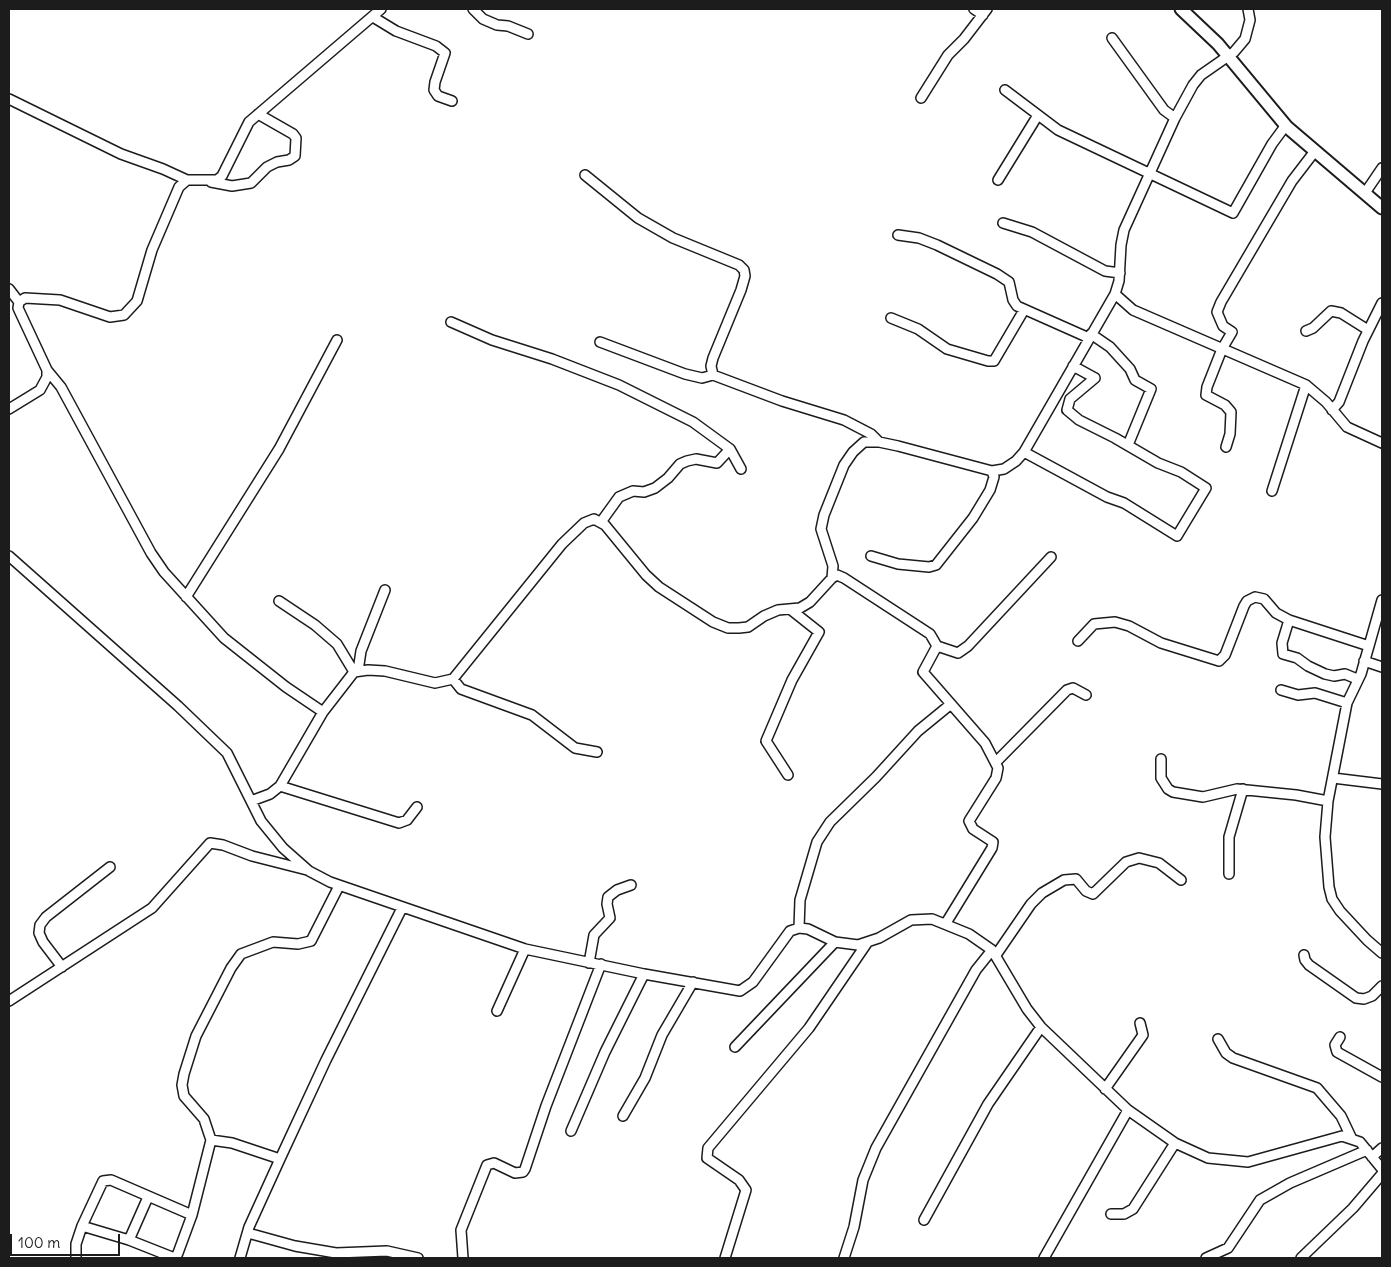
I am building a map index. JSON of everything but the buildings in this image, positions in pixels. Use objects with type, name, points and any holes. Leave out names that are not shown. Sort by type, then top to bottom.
[{"type":"street","points":[[208,181],[217,180],[222,176],[250,122],[258,114],[380,9]]},
{"type":"street","points":[[473,9],[483,18],[497,25],[508,26],[528,34]]},
{"type":"street","points":[[921,98],[948,55],[985,12],[974,9]]},
{"type":"street","points":[[1181,9],[1227,55],[1286,125],[1382,208]]},
{"type":"street","points":[[832,578],[834,566],[821,529],[824,515],[844,465],[853,452],[864,442],[879,442],[992,471],[1004,469],[1024,452],[1115,294],[1120,272],[1124,230],[1192,84],[1201,75],[1240,47],[1245,39],[1250,20],[1248,9]]},
{"type":"street","points":[[373,17],[396,31],[436,46],[445,53],[434,90],[438,96],[452,101]]},
{"type":"street","points":[[1112,38],[1160,106],[1175,118]]},
{"type":"street","points":[[1005,90],[1058,130],[1233,214],[1272,144],[1286,125]]},
{"type":"street","points":[[9,99],[67,128],[82,133],[121,154],[163,168],[187,180],[208,181],[232,186],[251,183],[268,167],[295,156],[296,138],[293,134],[258,114]]},
{"type":"street","points":[[998,180],[1038,115]]},
{"type":"street","points":[[1226,447],[1230,434],[1231,412],[1225,405],[1206,395],[1207,387],[1222,349],[1232,332],[1223,326],[1217,312],[1292,181],[1315,151]]},
{"type":"street","points":[[1365,193],[1382,168]]},
{"type":"street","points":[[585,175],[638,218],[673,238],[739,265],[744,270],[745,276],[741,290],[713,358],[711,366],[713,375]]},
{"type":"street","points":[[187,180],[179,187],[152,250],[137,301],[124,316],[110,317],[60,300],[25,298],[19,302],[18,308],[47,370],[61,387],[151,553],[164,572],[224,638],[273,678],[323,712]]},
{"type":"street","points":[[1003,223],[1032,232],[1105,271],[1120,272]]},
{"type":"street","points":[[898,235],[919,238],[937,245],[997,274],[1009,282],[1013,300],[1024,310],[1090,336],[1110,346],[1130,369],[1135,380],[1151,389],[1128,446]]},
{"type":"street","points":[[9,289],[19,302]]},
{"type":"street","points":[[1115,294],[1133,310],[1306,385],[1347,427],[1382,443]]},
{"type":"street","points":[[1332,410],[1341,396],[1368,330],[1382,303]]},
{"type":"street","points":[[890,318],[918,328],[947,349],[994,361],[1024,310]]},
{"type":"street","points":[[1306,331],[1313,328],[1331,311],[1341,313],[1368,330]]},
{"type":"street","points":[[451,322],[492,340],[552,359],[619,386],[693,422],[730,449],[741,468]]},
{"type":"street","points":[[186,597],[279,449],[336,340]]},
{"type":"street","points":[[600,342],[695,377],[713,375],[782,402],[858,426],[879,442]]},
{"type":"street","points":[[1024,452],[1106,497],[1124,503],[1177,536],[1206,488],[1181,472],[1158,463],[1079,420],[1068,410],[1070,399],[1096,378],[1073,366]]},
{"type":"street","points":[[9,409],[40,390],[47,377],[47,370]]},
{"type":"street","points":[[1272,490],[1306,385]]},
{"type":"street","points":[[601,522],[619,497],[633,491],[644,492],[655,488],[668,478],[680,464],[687,461],[696,459],[716,463],[730,449]]},
{"type":"street","points":[[871,556],[898,564],[929,567],[936,565],[973,518],[986,497],[993,482],[992,471]]},
{"type":"street","points":[[356,671],[385,672],[436,682],[454,679],[573,531],[584,523],[594,520],[601,522],[609,528],[646,575],[659,587],[728,628],[748,626],[772,612],[800,608],[810,602],[832,578],[839,576],[930,634],[937,646],[958,653],[968,646],[1051,557]]},
{"type":"street","points":[[9,556],[178,706],[227,754],[260,821],[283,848],[309,871]]},
{"type":"street","points":[[251,801],[270,794],[280,786],[323,712],[356,671],[359,656],[385,590]]},
{"type":"street","points":[[1078,641],[1094,624],[1115,622],[1129,626],[1161,643],[1219,661],[1225,656],[1244,606],[1251,598],[1264,599],[1276,613],[1289,620],[1369,646]]},
{"type":"street","points":[[279,600],[315,625],[336,644],[356,671]]},
{"type":"street","points":[[1382,600],[1364,661],[1346,703],[1328,801],[1325,837],[1329,887],[1332,899],[1340,911],[1382,953]]},
{"type":"street","points":[[788,775],[766,741],[792,680],[819,632],[790,609]]},
{"type":"street","points":[[1289,620],[1282,643],[1283,654],[1297,658],[1325,674],[1334,676],[1345,674],[1357,679]]},
{"type":"street","points":[[937,646],[922,670],[985,743],[996,762],[999,772],[969,823],[993,842],[992,848],[946,923]]},
{"type":"street","points":[[1364,661],[1382,668]]},
{"type":"street","points":[[454,679],[461,689],[532,715],[575,748],[597,752]]},
{"type":"street","points":[[996,762],[1067,690],[1073,688],[1086,694]]},
{"type":"street","points":[[1281,690],[1298,695],[1315,693],[1346,703]]},
{"type":"street","points":[[799,928],[800,900],[817,842],[830,822],[876,777],[918,731],[951,704]]},
{"type":"street","points":[[1161,759],[1161,778],[1168,789],[1173,792],[1202,797],[1223,791],[1242,789],[1328,801]]},
{"type":"street","points":[[1333,778],[1382,784]]},
{"type":"street","points":[[280,786],[399,823],[408,820],[417,807]]},
{"type":"street","points":[[1228,874],[1229,837],[1242,789]]},
{"type":"street","points":[[9,1001],[62,968],[158,903],[210,844],[223,844],[252,856],[309,871],[339,886],[525,949],[644,974],[740,991],[753,982],[782,939],[790,931],[799,928],[808,929],[836,942],[850,945],[867,943],[917,919],[932,919],[946,923],[983,942],[994,953],[1027,1009],[1041,1028],[1128,1110],[1175,1142],[1208,1158],[1248,1162],[1333,1138],[1351,1138]]},
{"type":"street","points":[[844,1258],[854,1227],[863,1180],[876,1148],[976,970],[994,953],[1031,904],[1042,893],[1064,880],[1076,879],[1086,891],[1093,894],[1126,862],[1139,858],[1159,863],[1181,880]]},
{"type":"street","points":[[62,968],[43,942],[39,933],[40,925],[46,917],[110,867]]},
{"type":"street","points":[[589,963],[594,935],[610,918],[607,904],[608,897],[617,890],[631,885]]},
{"type":"street","points":[[82,1226],[129,1240],[172,1257],[176,1256],[192,1215],[211,1140],[204,1118],[184,1096],[182,1085],[196,1036],[241,954],[273,942],[298,944],[311,941],[339,886]]},
{"type":"street","points":[[240,1258],[248,1233],[280,1159],[326,1060],[402,908]]},
{"type":"street","points":[[735,1047],[836,942]]},
{"type":"street","points":[[724,1258],[746,1190],[739,1180],[708,1158],[708,1148],[809,1028],[867,943]]},
{"type":"street","points":[[497,1011],[525,949]]},
{"type":"street","points":[[1304,954],[1305,960],[1309,965],[1356,998],[1364,999],[1372,996],[1382,986]]},
{"type":"street","points":[[463,1258],[461,1230],[488,1165],[494,1163],[515,1173],[523,1172],[525,1169],[546,1106],[601,964]]},
{"type":"street","points":[[571,1131],[605,1052],[644,974]]},
{"type":"street","points":[[624,1116],[645,1078],[662,1035],[693,982]]},
{"type":"street","points":[[1105,1089],[1143,1035],[1140,1023]]},
{"type":"street","points":[[924,1220],[988,1104],[1041,1028]]},
{"type":"street","points":[[1340,1037],[1334,1045],[1337,1052],[1382,1077]]},
{"type":"street","points":[[1218,1039],[1226,1053],[1233,1058],[1317,1088],[1341,1116],[1351,1138],[1370,1153],[1382,1168]]},
{"type":"street","points":[[1044,1258],[1128,1110]]},
{"type":"street","points":[[211,1140],[232,1143],[280,1159]]},
{"type":"street","points":[[1111,1214],[1124,1214],[1133,1209],[1175,1142]]},
{"type":"street","points":[[1206,1258],[1228,1248],[1260,1200],[1297,1180],[1382,1148]]},
{"type":"street","points":[[1301,1258],[1353,1208],[1382,1174]]},
{"type":"street","points":[[76,1258],[76,1244],[82,1226],[103,1180],[111,1180],[192,1215]]},
{"type":"street","points":[[129,1240],[148,1197]]},
{"type":"street","points":[[248,1233],[294,1246],[336,1253],[388,1251],[418,1258]]}]
